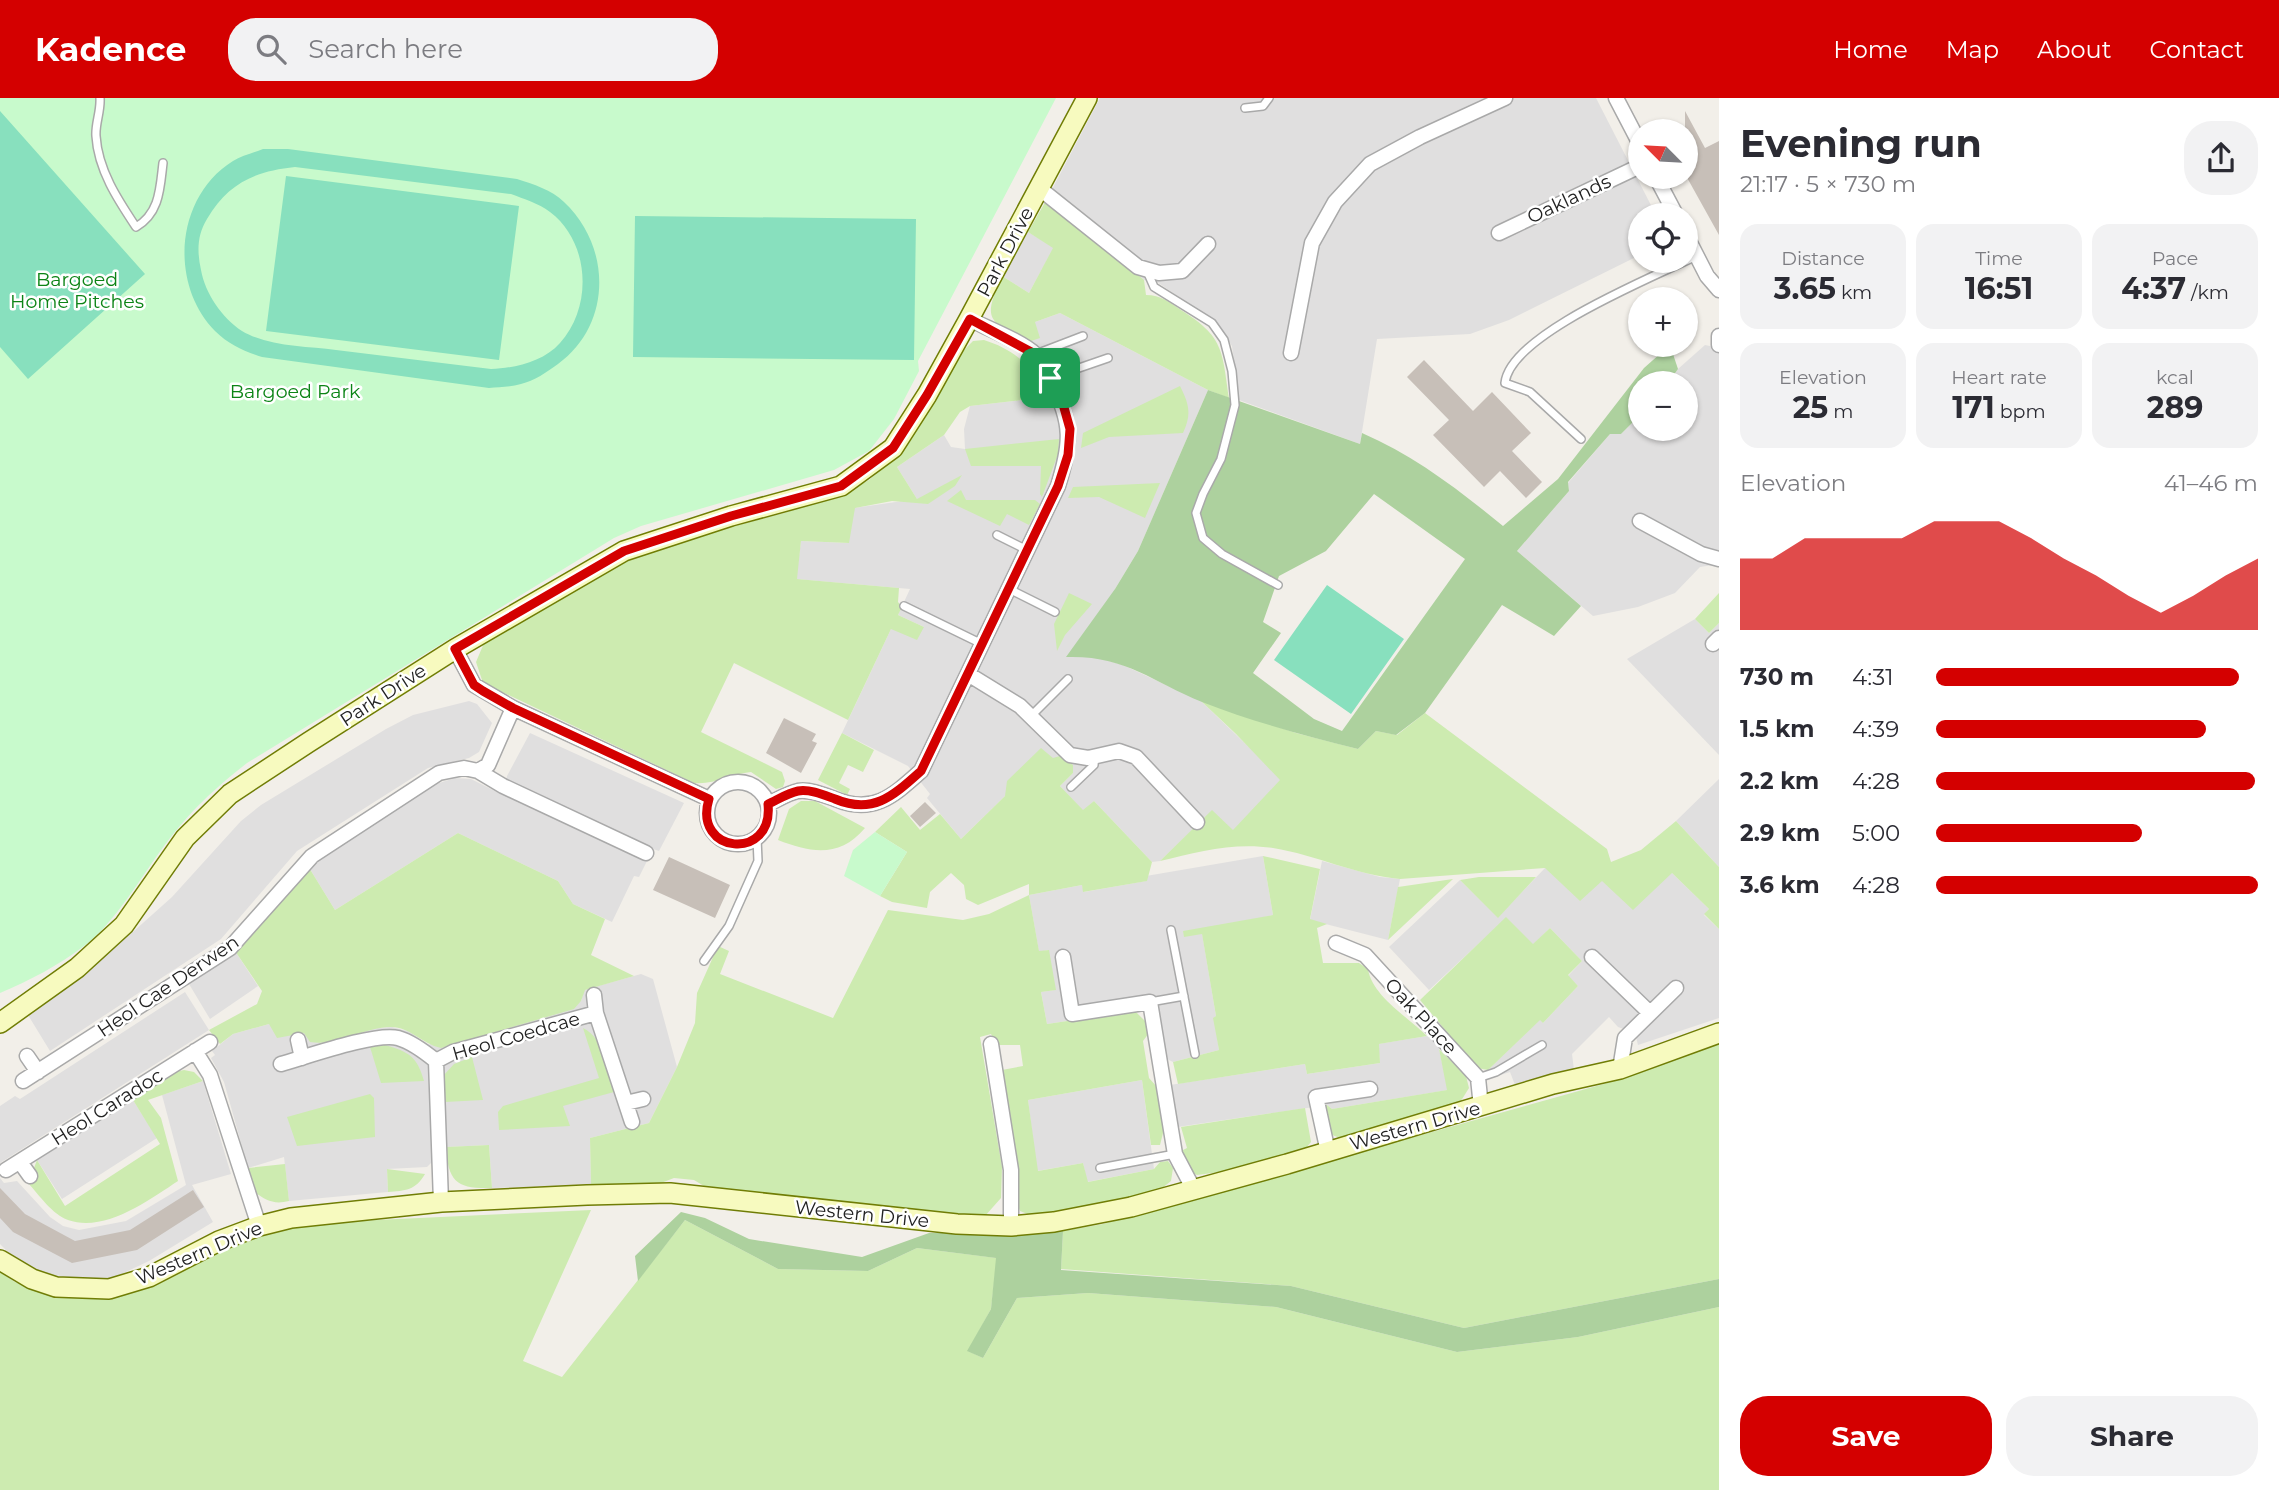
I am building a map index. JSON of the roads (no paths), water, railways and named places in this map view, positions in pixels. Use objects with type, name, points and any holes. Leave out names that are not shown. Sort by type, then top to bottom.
[{"type":"street","name":"Park Drive","points":[[0,1023],[77,968],[124,925],[185,838],[230,794],[455,649],[624,551],[731,516],[841,486],[893,448],[970,319],[1087,98]]},
{"type":"street","points":[[1291,353],[1312,243],[1335,202],[1370,164],[1420,137],[1505,98]]},
{"type":"street","points":[[1616,98],[1628,121]]},
{"type":"street","name":"Oaklands","points":[[1499,233],[1628,172]]},
{"type":"street","points":[[1039,188],[1138,267],[1147,270],[1159,273],[1182,271],[1208,244]]},
{"type":"street","points":[[1698,260],[1719,290]]},
{"type":"street","points":[[768,804],[799,791],[821,793],[851,806],[864,807],[898,792],[921,771],[1058,486],[1068,455],[1070,429],[1063,404],[1050,378],[1035,354],[970,319]]},
{"type":"street","points":[[1719,335],[1719,345]]},
{"type":"street","points":[[1640,521],[1701,554],[1719,559]]},
{"type":"street","points":[[455,649],[474,685],[513,708],[709,799]]},
{"type":"street","points":[[968,674],[1020,706],[1070,755],[1095,756],[1119,751],[1136,757],[1197,822]]},
{"type":"street","points":[[513,708],[488,765],[478,771],[503,786],[646,853]]},
{"type":"street","name":"Heol Cae Derwen","points":[[23,1081],[230,948],[312,856],[439,773],[464,768],[478,771]]},
{"type":"street","points":[[735,781],[755,787],[768,804],[768,822],[757,838],[737,845],[718,838],[707,820],[709,799],[716,790],[735,781]]},
{"type":"street","name":"Oak Place","points":[[1336,943],[1365,955],[1478,1078]]},
{"type":"street","points":[[1063,957],[1072,1013],[1150,1002],[1175,1154],[1194,1190]]},
{"type":"street","points":[[1592,957],[1650,1013]]},
{"type":"street","points":[[1619,1069],[1625,1038],[1676,988]]},
{"type":"street","name":"Heol Coedcae","points":[[593,995],[596,1013],[632,1122]]},
{"type":"street","name":"Heol Coedcae","points":[[436,1061],[453,1052],[596,1013]]},
{"type":"street","name":"Western Drive","points":[[0,1260],[32,1279],[56,1287],[109,1289],[149,1277],[219,1241],[291,1218],[441,1202],[670,1193],[841,1213],[1011,1226],[1054,1222],[1132,1207],[1328,1152],[1553,1084],[1619,1069],[1719,1033]]},
{"type":"street","name":"Heol Coedcae","points":[[281,1063],[375,1038],[397,1037],[436,1061],[441,1202]]},
{"type":"street","points":[[298,1040],[302,1058]]},
{"type":"street","name":"Heol Caradoc","points":[[6,1170],[210,1042]]},
{"type":"street","points":[[991,1044],[1011,1170],[1011,1226]]},
{"type":"street","points":[[195,1052],[210,1075],[260,1226]]},
{"type":"street","points":[[27,1056],[38,1072]]},
{"type":"street","points":[[1478,1078],[1480,1107]]},
{"type":"street","points":[[1328,1152],[1316,1097],[1370,1089]]},
{"type":"street","points":[[626,1103],[643,1099]]},
{"type":"street","points":[[20,1162],[30,1177]]},
{"type":"lane","points":[[100,98],[96,135],[102,166],[119,202],[136,227],[148,220],[158,203],[163,163]]},
{"type":"lane","points":[[1245,108],[1263,106],[1269,98]]},
{"type":"lane","points":[[1147,270],[1154,287],[1212,323],[1224,340],[1232,371],[1235,405],[1221,459],[1196,513],[1203,538],[1222,554],[1278,585]]},
{"type":"lane","points":[[1581,439],[1530,392],[1505,383],[1506,373],[1544,333],[1662,273]]},
{"type":"lane","points":[[1035,354],[1083,337]]},
{"type":"lane","points":[[1050,378],[1108,359]]},
{"type":"lane","points":[[996,535],[1027,550]]},
{"type":"lane","points":[[1009,589],[1055,612]]},
{"type":"lane","points":[[904,606],[982,644]]},
{"type":"lane","points":[[1030,716],[1068,679]]},
{"type":"lane","points":[[1071,787],[1094,765],[1095,756]]},
{"type":"lane","points":[[704,961],[729,926],[758,861],[757,838]]},
{"type":"lane","points":[[1171,930],[1195,1054]]},
{"type":"lane","points":[[1150,1002],[1184,996]]},
{"type":"lane","points":[[1478,1078],[1496,1072],[1542,1045]]},
{"type":"lane","points":[[1100,1168],[1175,1154]]},
{"type":"park label","name":"Bargoed Home Pitches","points":[[77,290]]},
{"type":"park label","name":"Bargoed Park","points":[[295,391]]}]
